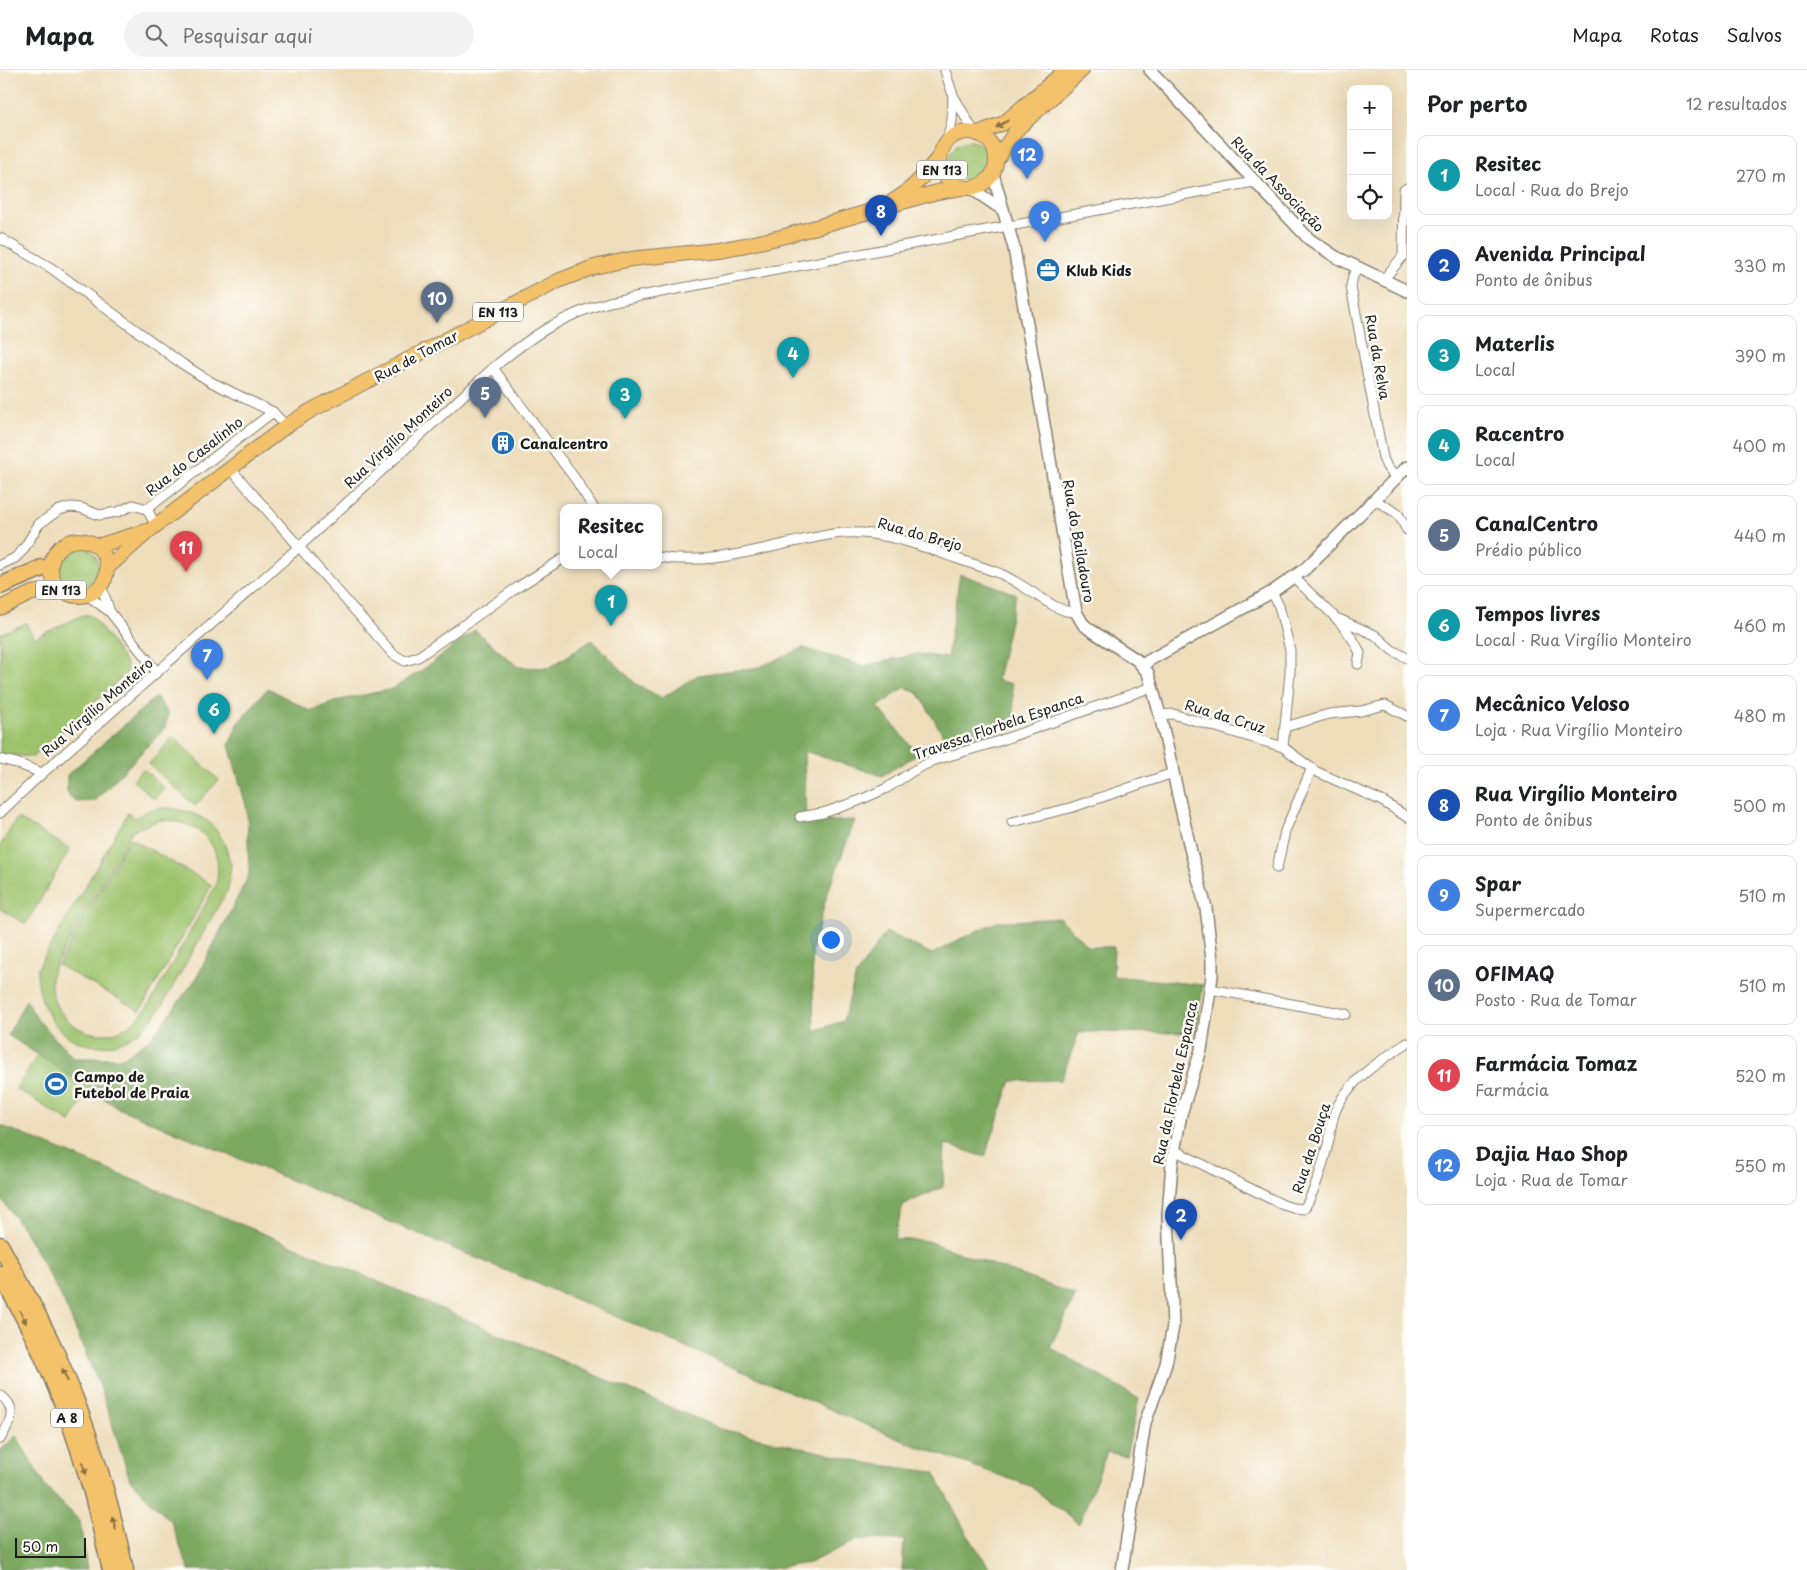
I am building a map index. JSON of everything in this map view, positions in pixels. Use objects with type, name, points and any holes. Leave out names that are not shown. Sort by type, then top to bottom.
[{"type":"highway","points":[[0,586],[47,562]]},
{"type":"highway","name":"A 8","points":[[0,1245],[39,1318],[72,1390],[102,1480],[125,1570]]},
{"type":"highway","name":"A 8","points":[[0,1274],[30,1331],[61,1400],[90,1484],[111,1570]]},
{"type":"main road","name":"Rua de Tomar","points":[[886,205],[917,183],[928,172],[943,149],[960,133],[976,133],[1004,123],[1066,70]]},
{"type":"main road","points":[[993,174],[997,159],[1018,128],[1082,70]]},
{"type":"main road","points":[[976,133],[991,143],[997,159]]},
{"type":"main road","name":"EN 113","points":[[943,149],[940,163],[946,179],[953,184],[967,188]]},
{"type":"main road","name":"Rua de Tomar","points":[[101,585],[106,577],[107,568],[153,528],[286,426],[535,292],[594,267],[631,258],[718,250],[785,236],[886,205],[937,192],[984,184],[993,174]]},
{"type":"main road","name":"Rua de Tomar","points":[[97,546],[153,528]]},
{"type":"main road","name":"EN 113","points":[[0,594],[23,582],[47,562],[64,544],[72,540],[81,539],[97,546]]},
{"type":"main road","points":[[97,546],[106,559],[107,568]]},
{"type":"main road","name":"EN 113","points":[[47,562],[56,584],[60,589],[73,595],[87,595],[101,585]]},
{"type":"main road","name":"EN 113","points":[[0,608],[32,593],[60,589]]},
{"type":"street","name":"Rua da Associação","points":[[1150,70],[1309,239],[1324,251],[1407,291]]},
{"type":"street","points":[[945,71],[953,96],[976,133]]},
{"type":"street","points":[[943,149],[952,121],[953,96]]},
{"type":"street","name":"Rua do Bailadouro","points":[[993,174],[1009,226],[1076,612],[1082,624],[1137,660],[1143,666]]},
{"type":"street","name":"Rua Virgílio Monteiro","points":[[0,813],[42,773],[299,547],[493,368],[517,348],[548,327],[573,314],[604,304],[808,263],[1254,182]]},
{"type":"street","points":[[967,188],[1003,210]]},
{"type":"street","points":[[1383,280],[1403,256],[1404,190],[1407,188]]},
{"type":"street","points":[[0,238],[51,268],[181,363],[211,382],[273,412],[286,426]]},
{"type":"street","name":"Rua da Relva","points":[[1358,268],[1353,276],[1351,286],[1383,458],[1387,467],[1396,478]]},
{"type":"street","points":[[493,368],[592,504]]},
{"type":"street","name":"Rua do Casalinho","points":[[153,528],[147,509],[273,412]]},
{"type":"street","points":[[1143,666],[1148,661],[1272,592],[1305,569],[1407,467]]},
{"type":"street","points":[[230,468],[393,654],[405,661],[418,657],[518,587],[560,561]]},
{"type":"street","points":[[1375,500],[1398,514],[1407,530]]},
{"type":"street","points":[[0,565],[15,558],[23,550],[39,524],[59,510],[80,508],[99,515],[118,512],[133,504],[147,509]]},
{"type":"street","name":"Rua do Brejo","points":[[662,557],[690,560],[722,558],[834,534],[859,532],[876,534],[922,546],[1000,574],[1056,608],[1076,612]]},
{"type":"street","points":[[1294,577],[1334,617],[1358,648],[1360,653],[1358,664]]},
{"type":"street","points":[[101,585],[110,612]]},
{"type":"street","points":[[1272,592],[1279,606],[1290,650],[1290,674],[1282,748]]},
{"type":"street","points":[[87,595],[110,612],[156,672]]},
{"type":"street","points":[[1334,617],[1375,635],[1392,650],[1407,658]]},
{"type":"street","name":"Rua da Florbela Espanca","points":[[1122,1570],[1145,1423],[1166,1364],[1173,1326],[1168,1216],[1174,1150],[1187,1094],[1201,1050],[1210,989],[1212,960],[1206,908],[1160,715],[1148,673],[1143,666]]},
{"type":"street","name":"Travessa Florbela Espanca","points":[[800,818],[823,813],[858,801],[887,788],[932,761],[996,742],[1152,687]]},
{"type":"street","points":[[1285,727],[1329,714],[1361,711],[1385,705],[1407,716]]},
{"type":"street","name":"Rua da Cruz","points":[[1160,715],[1173,714],[1282,748],[1321,774],[1382,800],[1407,817]]},
{"type":"street","points":[[0,760],[16,763],[42,773]]},
{"type":"street","points":[[1277,868],[1285,832],[1312,768]]},
{"type":"street","points":[[1012,822],[1070,808],[1173,773]]},
{"type":"street","points":[[1210,989],[1346,1014]]},
{"type":"street","name":"Rua da Bouça","points":[[1174,1150],[1283,1205],[1293,1208],[1304,1208],[1313,1193],[1336,1108],[1350,1086],[1378,1062],[1407,1043]]},
{"type":"street","points":[[0,1395],[6,1399],[11,1408],[11,1421],[0,1439]]},
{"type":"green space","points":[[973,141],[980,144],[986,150],[989,161],[988,169],[980,178],[973,181],[965,181],[958,178],[950,169],[949,157],[952,150],[961,142]]},
{"type":"green space","points":[[77,545],[92,551],[98,566],[92,581],[77,587],[62,581],[56,566],[62,551]]},
{"type":"green space","points":[[960,574],[1016,594],[997,680],[1012,684],[1015,725],[950,747],[919,694],[905,687],[878,707],[918,754],[882,776],[804,751],[806,822],[855,820],[827,895],[812,951],[814,1031],[843,1021],[856,975],[886,932],[932,954],[997,922],[1060,918],[1088,947],[1114,947],[1113,976],[1203,985],[1196,1033],[1079,1032],[1061,1080],[1011,1081],[985,1157],[945,1144],[943,1187],[903,1205],[894,1239],[927,1241],[1076,1295],[1050,1347],[1139,1399],[1126,1456],[1107,1452],[1079,1524],[1030,1486],[908,1443],[612,1315],[118,1108],[8,1035],[26,1000],[37,1019],[74,1058],[123,1058],[151,1038],[196,979],[249,875],[247,809],[229,745],[238,723],[268,688],[310,711],[340,700],[392,689],[421,671],[475,630],[518,667],[549,668],[592,640],[636,684],[662,698],[698,675],[760,667],[803,648],[863,666],[917,654],[947,658]]},
{"type":"green space","points":[[83,615],[89,615],[94,618],[126,663],[125,675],[33,757],[0,754],[0,634],[26,623],[34,638]]},
{"type":"green space","points":[[156,697],[168,713],[165,728],[95,801],[76,802],[67,793],[67,775]]},
{"type":"green space","points":[[173,737],[219,780],[195,806],[149,764]]},
{"type":"green space","points":[[143,769],[164,788],[154,799],[133,780]]},
{"type":"green space","points":[[170,808],[186,811],[209,822],[224,842],[231,865],[228,889],[163,1004],[145,1026],[125,1040],[104,1046],[84,1044],[66,1035],[51,1019],[41,997],[37,969],[128,813],[135,818],[149,810]],"holes":[[[159,820],[186,824],[206,837],[217,858],[216,885],[153,998],[141,1014],[120,1031],[99,1034],[86,1031],[75,1026],[57,1007],[51,982],[53,969],[132,831]]]},
{"type":"green space","points":[[17,818],[70,849],[26,924],[0,909],[0,846]]},
{"type":"green space","points":[[130,838],[212,885],[140,1011],[58,965]]},
{"type":"green space","name":"Campo de Futebol de Praia","points":[[43,1047],[95,1079],[70,1122],[16,1089]]},
{"type":"green space","points":[[0,1125],[318,1256],[721,1429],[872,1464],[934,1472],[967,1534],[991,1570],[902,1570],[904,1540],[860,1539],[809,1563],[761,1570],[189,1570],[171,1522],[130,1480],[101,1389],[64,1302],[26,1233],[0,1197]]},
{"type":"green space","points":[[16,1435],[45,1486],[80,1521],[87,1570],[0,1570],[0,1451]]},
{"type":"place","name":"Dajia Hao Shop","points":[[1027,179]]},
{"type":"place","name":"Rua Virgílio Monteiro","points":[[881,236]]},
{"type":"place","name":"Spar","points":[[1045,242]]},
{"type":"place","name":"Klub Kids","points":[[1048,270]]},
{"type":"place","name":"OFIMAQ","points":[[437,323]]},
{"type":"place","name":"Racentro","points":[[793,378]]},
{"type":"place","name":"CanalCentro","points":[[485,418]]},
{"type":"place","name":"Materlis","points":[[625,419]]},
{"type":"place","name":"Canalcentro","points":[[503,443]]},
{"type":"place","name":"Farmácia Tomaz","points":[[186,572]]},
{"type":"place","name":"Resitec","points":[[611,626]]},
{"type":"place","name":"Mecânico Veloso","points":[[207,680]]},
{"type":"place","name":"Tempos livres","points":[[214,734]]},
{"type":"place","name":"Campo de Futebol de Praia","points":[[56,1084]]},
{"type":"place","name":"Avenida Principal","points":[[1181,1240]]}]
